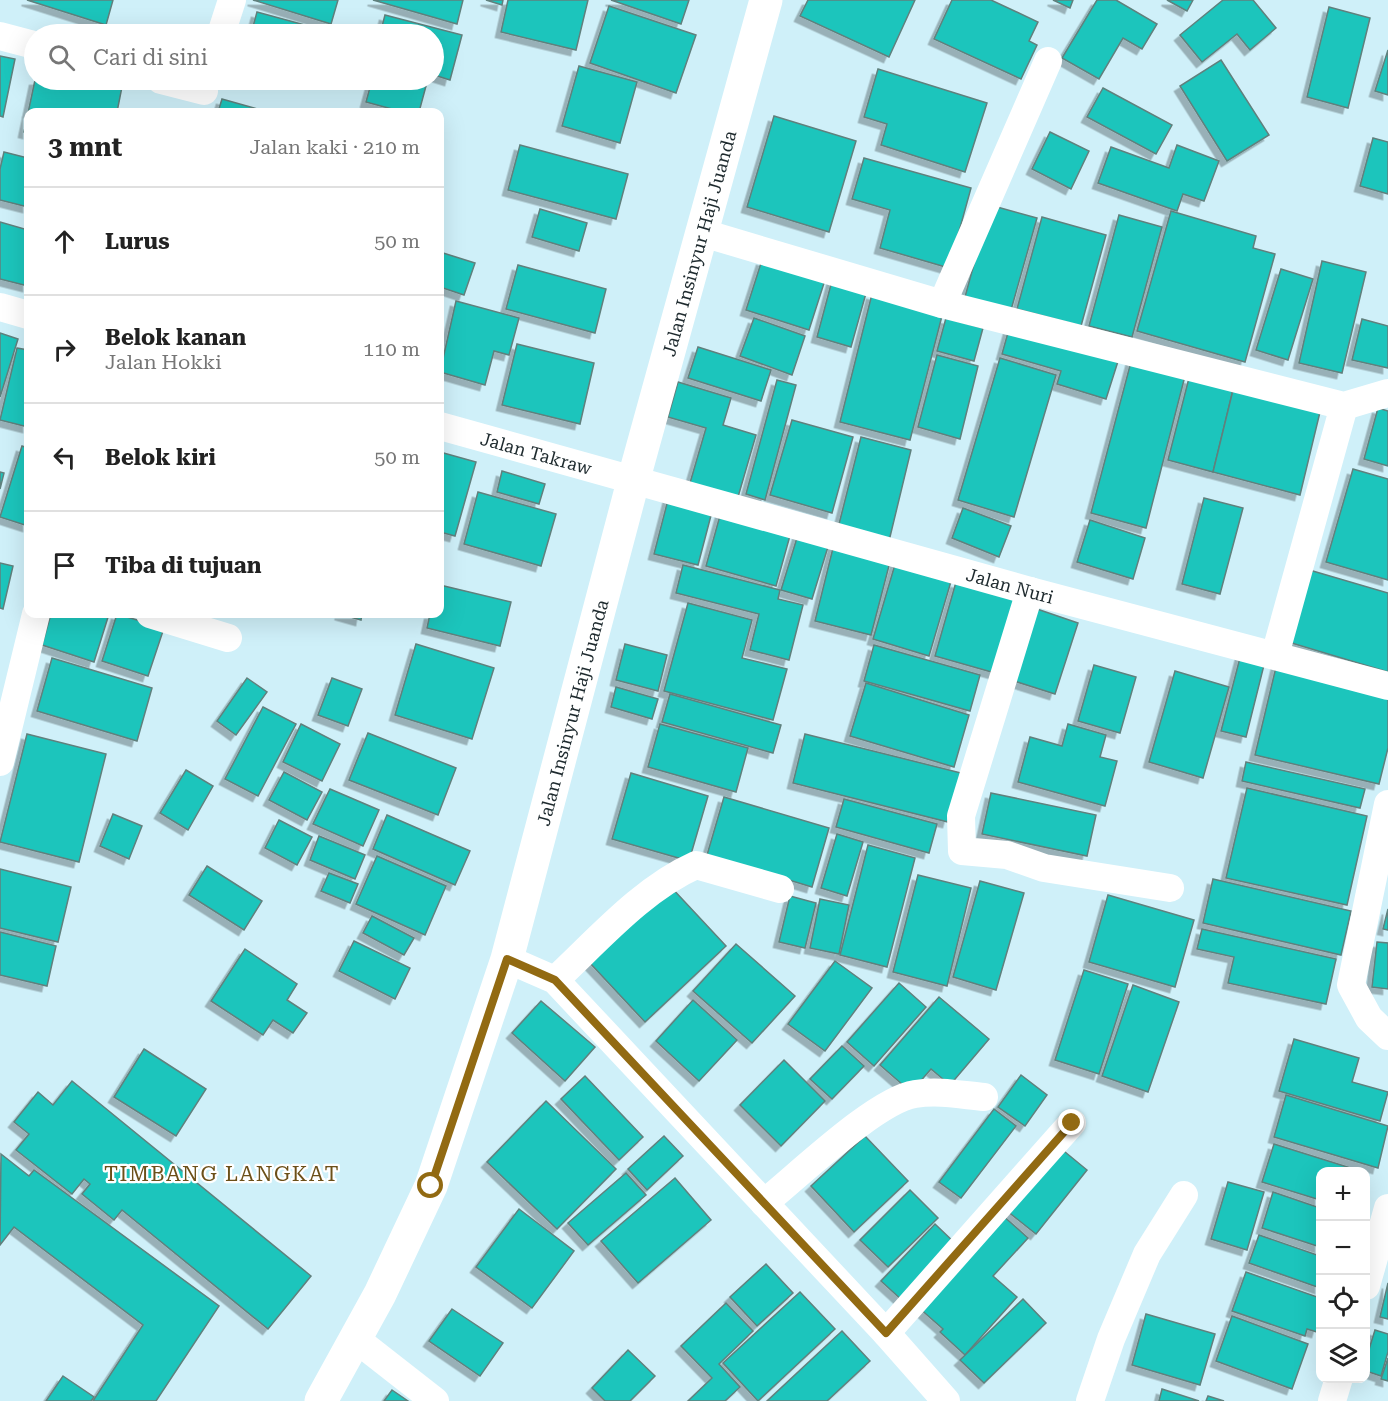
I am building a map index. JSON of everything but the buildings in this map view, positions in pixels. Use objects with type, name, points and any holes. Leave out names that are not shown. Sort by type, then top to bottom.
[{"type":"street","points":[[224,24],[232,0]]},
{"type":"street","name":"Jalan Insinyur Haji Juanda","points":[[321,1401],[357,1340],[431,1186],[507,959],[634,478],[766,0]]},
{"type":"street","points":[[0,36],[24,42]]},
{"type":"street","points":[[942,304],[1048,61]]},
{"type":"street","points":[[702,233],[942,304],[1344,406],[1388,393]]},
{"type":"street","points":[[0,307],[24,314]]},
{"type":"street","points":[[1275,655],[1344,406]]},
{"type":"street","name":"Jalan Takraw","points":[[444,427],[634,478]]},
{"type":"street","name":"Jalan Nuri","points":[[634,478],[1030,591],[1388,686]]},
{"type":"street","points":[[1030,591],[961,816],[962,851],[1007,855],[1044,868],[1170,888]]},
{"type":"street","points":[[0,762],[35,618]]},
{"type":"street","points":[[163,618],[228,638]]},
{"type":"street","points":[[1388,804],[1351,985],[1369,1018],[1388,1036]]},
{"type":"street","points":[[555,980],[650,894],[674,875],[696,865],[780,889]]},
{"type":"street","points":[[507,959],[555,980],[886,1333],[946,1401]]},
{"type":"street","points":[[764,1203],[884,1105],[915,1094],[944,1093],[984,1097]]},
{"type":"street","points":[[886,1333],[1072,1123]]},
{"type":"street","points":[[1090,1401],[1111,1339],[1147,1254],[1184,1195]]},
{"type":"street","points":[[1368,1275],[1388,1208]]},
{"type":"street","points":[[357,1340],[435,1401]]},
{"type":"street","points":[[1332,1401],[1337,1383]]},
{"type":"district","name":"TIMBANG LANGKAT","points":[[222,1174]]},
{"type":"route","points":[[431,1186],[507,959],[555,980],[886,1333],[1072,1123]]}]
